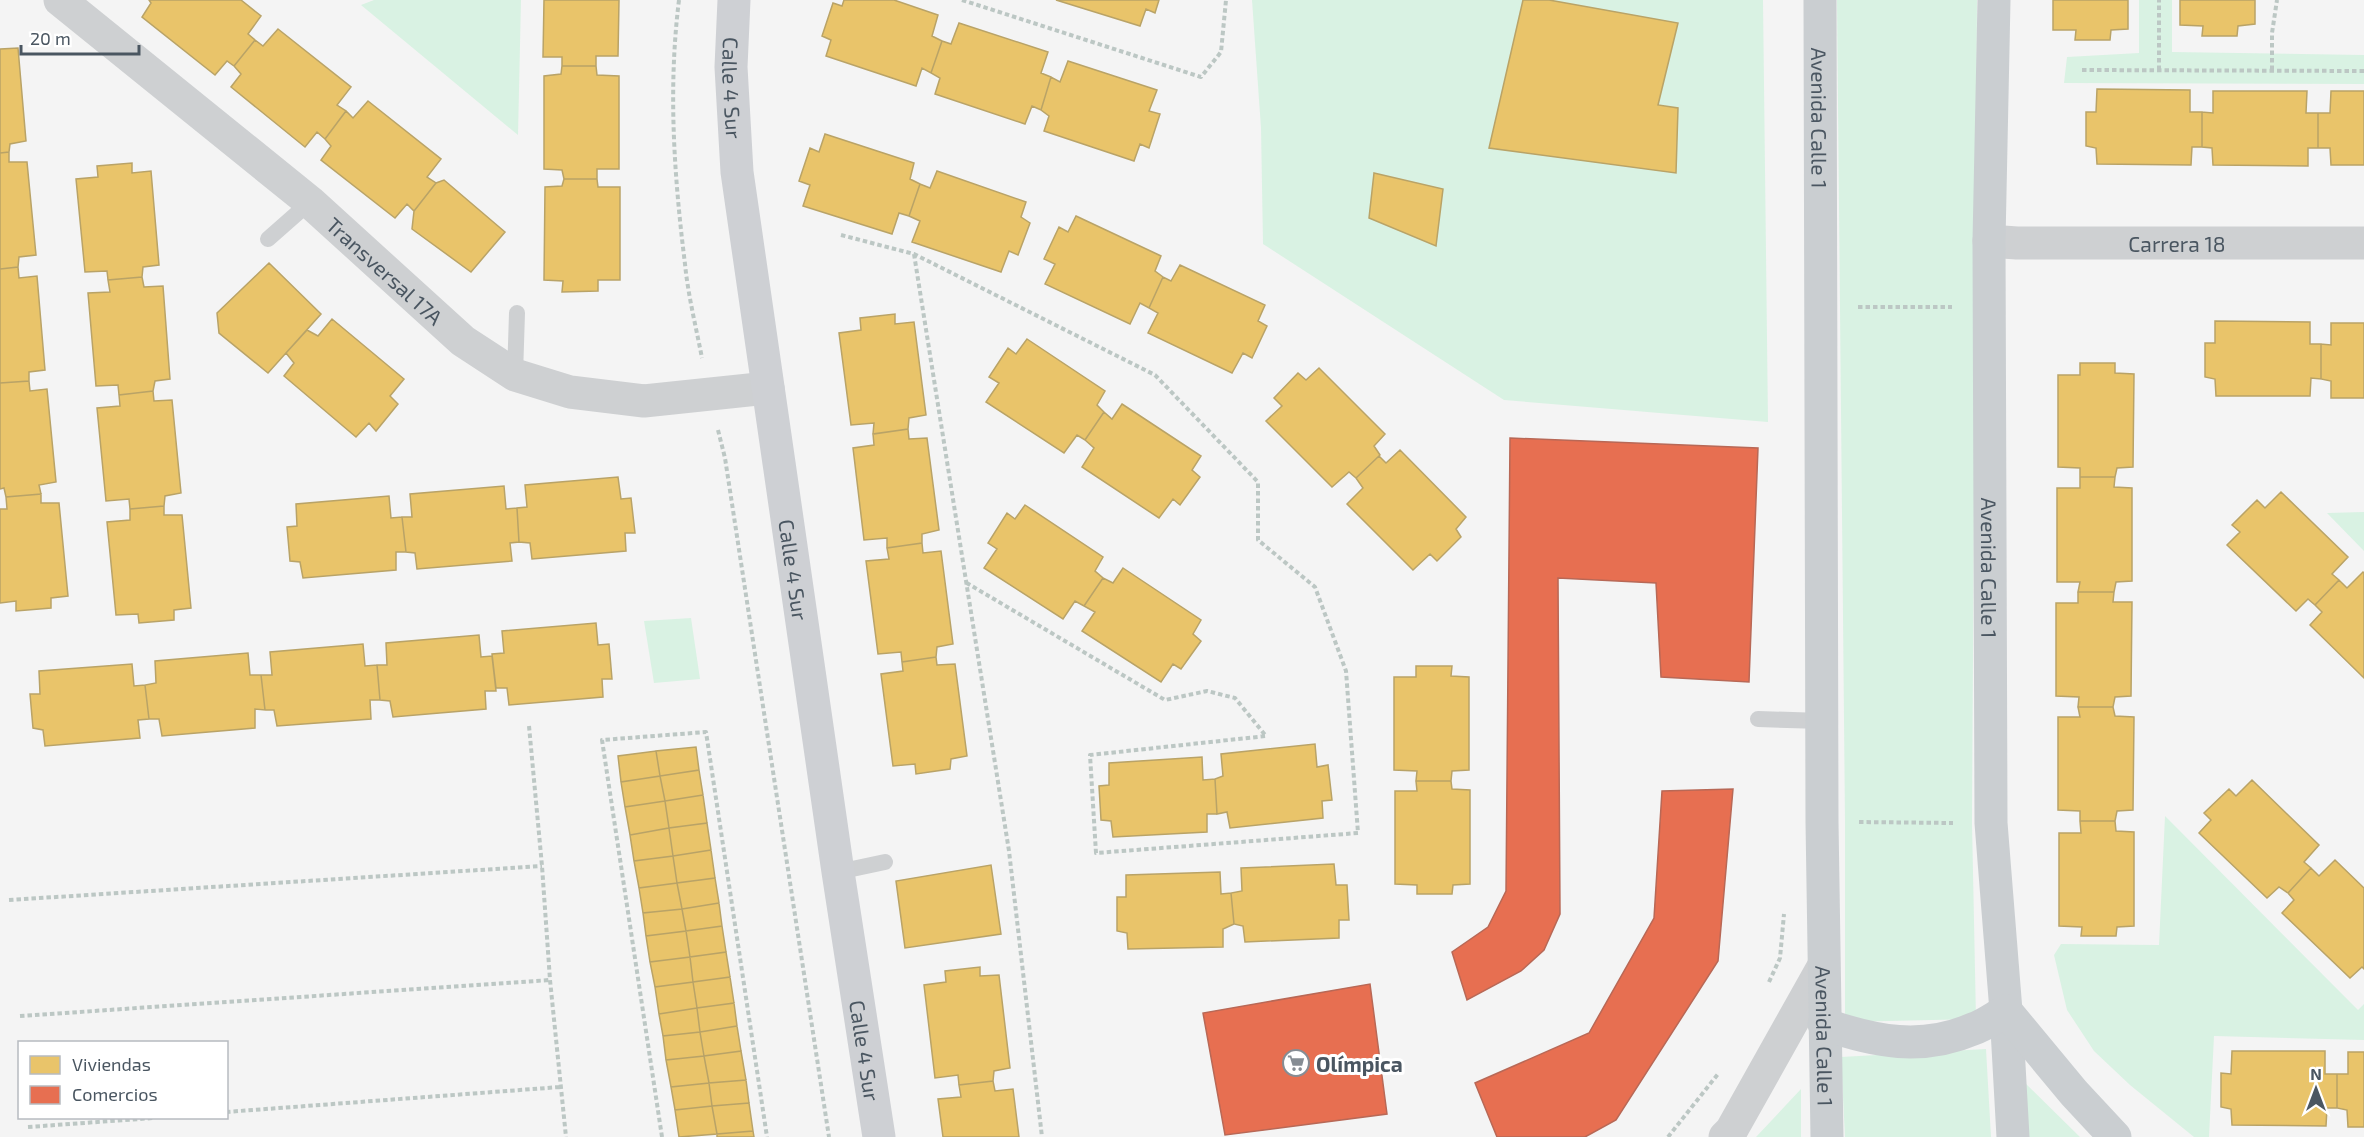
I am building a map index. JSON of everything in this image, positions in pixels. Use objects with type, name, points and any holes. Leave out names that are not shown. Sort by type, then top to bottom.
[{"type":"main road","name":"Calle 4 Sur","points":[[734,0],[731,67],[737,172],[838,872],[879,1137]]},
{"type":"main road","name":"Avenida Calle 1","points":[[1821,0],[1822,822],[1827,1137]]},
{"type":"main road","name":"Avenida Calle 1","points":[[1994,0],[1989,241],[1991,823],[2006,1011],[2013,1137]]},
{"type":"main road","points":[[1824,1024],[1861,1038],[1899,1043],[1936,1040],[1973,1030],[2006,1011],[2074,1093],[2115,1137]]},
{"type":"street","name":"Transversal 17A","points":[[60,0],[310,202],[463,341],[515,375],[570,392],[644,401],[768,388]]},
{"type":"street","name":"Carrera 18","points":[[1989,241],[2017,243],[2364,243]]},
{"type":"street","points":[[1725,1137],[1731,1131],[1823,967]]},
{"type":"lane","points":[[268,239],[310,202]]},
{"type":"lane","points":[[515,375],[518,312]]},
{"type":"lane","points":[[1758,719],[1822,721]]},
{"type":"lane","points":[[838,872],[885,862]]},
{"type":"path","points":[[679,0],[675,36],[672,118],[685,265],[709,394],[725,458],[829,1137]]},
{"type":"path","points":[[962,0],[1202,77],[1221,52],[1226,0]]},
{"type":"path","points":[[2159,0],[2159,70]]},
{"type":"path","points":[[2272,70],[2272,33],[2277,0]]},
{"type":"path","points":[[2082,70],[2364,71]]},
{"type":"path","points":[[841,235],[914,254],[1155,375],[1258,482],[1258,540],[1315,587],[1346,671],[1358,833],[1096,853],[1090,755],[1266,736],[1235,698],[1207,691],[1165,700],[965,582]]},
{"type":"path","points":[[914,254],[1009,851],[1042,1137]]},
{"type":"path","points":[[1821,307],[1989,307]]},
{"type":"path","points":[[529,726],[550,980],[566,1137]]},
{"type":"path","points":[[662,1137],[602,740],[706,732],[767,1137]]},
{"type":"path","points":[[1822,822],[1991,823]]},
{"type":"path","points":[[9,900],[542,866]]},
{"type":"path","points":[[1765,991],[1780,958],[1784,913]]},
{"type":"path","points":[[20,1017],[550,980]]},
{"type":"path","points":[[1668,1137],[1719,1073]]},
{"type":"path","points":[[228,1112],[560,1087]]},
{"type":"path","points":[[28,1127],[139,1119]]},
{"type":"green space","points":[[374,0],[521,0],[518,135],[361,5]]},
{"type":"green space","points":[[1252,0],[1763,0],[1768,422],[1504,400],[1263,244],[1261,128]]},
{"type":"green space","points":[[1837,0],[1977,0],[1972,823],[1976,1019],[1845,1022]]},
{"type":"green space","points":[[2139,0],[2172,0],[2172,52],[2364,55],[2364,84],[2064,83],[2067,57],[2139,53]]},
{"type":"green space","points":[[2364,512],[2364,551],[2327,513]]},
{"type":"green space","points":[[691,618],[700,679],[654,683],[644,621]]},
{"type":"green space","points":[[2165,816],[2358,1010],[2364,1004],[2364,1040],[2214,1036],[2209,1137],[2194,1137],[2130,1085],[2094,1051],[2067,1010],[2054,955],[2061,944],[2159,945]]},
{"type":"green space","points":[[1986,1049],[1991,1137],[1845,1137],[1841,1057]]},
{"type":"green space","points":[[2024,1082],[2080,1137],[2029,1137]]},
{"type":"green space","points":[[1801,1089],[1801,1137],[1756,1137]]},
{"type":"building: Viviendas","points":[[149,0],[241,0],[261,16],[248,34],[255,40],[234,66],[227,61],[215,75],[142,17],[151,3]]},
{"type":"building: Viviendas","points":[[544,0],[619,0],[618,56],[596,56],[596,66],[562,66],[562,57],[543,57]]},
{"type":"building: Viviendas","points":[[844,0],[894,0],[938,15],[932,36],[942,41],[931,73],[922,68],[916,86],[826,56],[831,40],[822,36],[833,3],[842,6]]},
{"type":"building: Viviendas","points":[[1056,0],[1159,0],[1155,13],[1146,9],[1140,26]]},
{"type":"building: Viviendas","points":[[1523,0],[1549,0],[1678,23],[1658,105],[1678,108],[1676,173],[1489,148]]},
{"type":"building: Viviendas","points":[[2053,0],[2128,0],[2128,29],[2111,30],[2110,40],[2075,40],[2076,30],[2053,30]]},
{"type":"building: Viviendas","points":[[2180,0],[2255,0],[2255,24],[2238,26],[2237,36],[2202,36],[2203,26],[2180,25]]},
{"type":"building: Viviendas","points":[[959,23],[1048,52],[1041,73],[1051,77],[1041,110],[1032,106],[1025,124],[935,94],[940,78],[931,73],[942,41],[951,44]]},
{"type":"building: Viviendas","points":[[278,29],[351,87],[337,105],[346,111],[325,139],[317,132],[305,147],[231,87],[241,74],[234,66],[255,40],[263,46]]},
{"type":"building: Viviendas","points":[[18,48],[26,141],[10,144],[9,152],[0,153],[0,49]]},
{"type":"building: Viviendas","points":[[1068,61],[1157,90],[1149,111],[1160,114],[1149,148],[1140,144],[1134,161],[1044,131],[1049,116],[1041,110],[1051,77],[1060,82]]},
{"type":"building: Viviendas","points":[[562,66],[596,66],[597,75],[619,76],[619,169],[597,169],[597,179],[564,179],[562,170],[544,169],[544,76],[561,74]]},
{"type":"building: Viviendas","points":[[2097,89],[2190,90],[2190,112],[2202,112],[2202,147],[2192,147],[2191,165],[2097,164],[2096,148],[2086,146],[2086,112],[2096,112]]},
{"type":"building: Viviendas","points":[[2213,91],[2307,91],[2306,113],[2318,113],[2318,148],[2308,148],[2308,166],[2213,165],[2212,148],[2202,147],[2202,112],[2213,113]]},
{"type":"building: Viviendas","points":[[2331,91],[2364,91],[2364,165],[2331,165],[2330,148],[2318,148],[2318,113],[2330,113]]},
{"type":"building: Viviendas","points":[[368,101],[441,159],[427,177],[436,183],[414,211],[407,204],[395,218],[321,160],[331,146],[325,139],[346,111],[353,118]]},
{"type":"building: Viviendas","points":[[825,134],[914,163],[910,179],[920,184],[909,216],[899,213],[892,234],[803,206],[810,185],[799,181],[810,148],[819,152]]},
{"type":"building: Viviendas","points":[[9,152],[9,162],[27,162],[36,255],[19,257],[18,267],[0,269],[0,153]]},
{"type":"building: Viviendas","points":[[132,163],[132,173],[151,171],[159,265],[143,267],[142,277],[108,280],[107,271],[85,272],[76,179],[98,177],[97,166]]},
{"type":"building: Viviendas","points":[[937,171],[1026,202],[1021,217],[1030,223],[1018,255],[1009,251],[1001,272],[912,242],[920,221],[909,216],[920,184],[930,188]]},
{"type":"building: Viviendas","points":[[1374,173],[1443,189],[1436,246],[1369,218]]},
{"type":"building: Viviendas","points":[[564,179],[597,179],[598,187],[620,187],[620,280],[598,280],[598,291],[562,292],[563,281],[544,280],[545,187],[562,186]]},
{"type":"building: Viviendas","points":[[444,180],[505,232],[471,272],[412,229],[414,211],[436,183]]},
{"type":"building: Viviendas","points":[[1076,216],[1161,256],[1155,271],[1163,277],[1149,308],[1140,303],[1130,324],[1045,284],[1055,264],[1044,259],[1059,227],[1068,232]]},
{"type":"building: Viviendas","points":[[269,263],[321,314],[268,373],[219,333],[217,313]]},
{"type":"building: Viviendas","points":[[1180,265],[1265,305],[1258,321],[1267,326],[1252,358],[1243,353],[1232,373],[1148,333],[1158,313],[1149,308],[1163,277],[1171,281]]},
{"type":"building: Viviendas","points":[[18,267],[19,278],[37,276],[45,370],[29,372],[29,381],[0,383],[0,269]]},
{"type":"building: Viviendas","points":[[142,277],[144,287],[163,286],[170,379],[155,381],[153,391],[119,395],[118,385],[96,386],[88,293],[110,292],[108,280]]},
{"type":"building: Viviendas","points":[[895,314],[895,324],[914,322],[926,415],[909,418],[908,429],[873,434],[874,423],[851,425],[839,333],[861,330],[860,318]]},
{"type":"building: Viviendas","points":[[332,319],[404,379],[390,396],[398,404],[376,431],[369,423],[356,437],[284,376],[294,363],[286,353],[307,330],[318,336]]},
{"type":"building: Viviendas","points":[[2215,321],[2310,322],[2310,344],[2321,344],[2321,379],[2311,378],[2310,396],[2216,396],[2215,379],[2205,377],[2205,343],[2215,343]]},
{"type":"building: Viviendas","points":[[2331,323],[2364,323],[2364,398],[2331,398],[2331,381],[2321,379],[2321,344],[2331,345]]},
{"type":"building: Viviendas","points":[[1027,339],[1105,391],[1097,405],[1104,412],[1085,440],[1077,435],[1064,453],[986,402],[999,383],[989,377],[1008,348],[1016,354]]},
{"type":"building: Viviendas","points":[[2080,363],[2115,363],[2115,373],[2134,374],[2133,467],[2117,468],[2115,477],[2080,477],[2080,468],[2058,467],[2058,375],[2080,375]]},
{"type":"building: Viviendas","points":[[1319,368],[1385,434],[1374,446],[1380,455],[1356,478],[1349,472],[1332,487],[1266,421],[1282,406],[1274,398],[1298,373],[1306,380]]},
{"type":"building: Viviendas","points":[[29,381],[30,391],[47,389],[56,482],[39,485],[41,494],[6,497],[4,488],[0,489],[0,383]]},
{"type":"building: Viviendas","points":[[153,391],[154,401],[172,400],[181,493],[165,496],[164,506],[130,509],[129,499],[106,501],[97,408],[120,406],[119,395]]},
{"type":"building: Viviendas","points":[[1122,404],[1201,456],[1192,470],[1200,477],[1180,505],[1173,499],[1159,518],[1082,467],[1094,448],[1085,440],[1104,412],[1112,419]]},
{"type":"building: Viviendas","points":[[908,429],[909,439],[927,438],[939,530],[922,534],[922,543],[887,548],[887,538],[864,540],[853,448],[874,445],[873,434]]},
{"type":"building: Viviendas","points":[[1400,450],[1466,517],[1456,529],[1461,537],[1437,561],[1430,554],[1413,570],[1347,504],[1363,488],[1356,478],[1379,456],[1386,463]]},
{"type":"building: Viviendas","points":[[618,477],[621,499],[631,498],[635,533],[625,533],[626,551],[532,559],[530,543],[519,542],[517,508],[527,507],[525,485]]},
{"type":"building: Viviendas","points":[[2080,477],[2115,477],[2114,487],[2132,488],[2132,581],[2116,582],[2114,592],[2078,592],[2080,582],[2057,582],[2057,488],[2080,488]]},
{"type":"building: Viviendas","points":[[504,486],[506,509],[517,508],[519,542],[510,543],[512,561],[417,569],[415,553],[406,552],[402,517],[412,517],[410,494]]},
{"type":"building: Viviendas","points":[[2281,492],[2348,557],[2332,574],[2339,580],[2315,605],[2308,599],[2296,611],[2227,545],[2240,532],[2232,525],[2257,500],[2265,508]]},
{"type":"building: Viviendas","points":[[41,494],[41,503],[59,503],[68,596],[51,598],[51,608],[16,611],[16,601],[0,603],[0,509],[7,509],[6,497]]},
{"type":"building: Viviendas","points":[[389,496],[391,518],[402,517],[406,552],[396,552],[396,570],[303,578],[300,562],[290,561],[287,527],[297,526],[296,504]]},
{"type":"building: Viviendas","points":[[1025,505],[1103,557],[1095,571],[1103,578],[1084,606],[1075,601],[1063,619],[984,568],[997,549],[988,543],[1007,513],[1015,519]]},
{"type":"building: Viviendas","points":[[164,506],[164,515],[182,515],[191,608],[174,610],[174,620],[139,623],[138,614],[116,615],[107,522],[130,520],[130,509]]},
{"type":"building: Viviendas","points":[[922,543],[923,553],[941,551],[953,644],[937,647],[936,657],[902,662],[901,652],[878,654],[866,561],[889,559],[887,548]]},
{"type":"building: Viviendas","points":[[1123,568],[1201,620],[1193,634],[1201,641],[1181,669],[1173,664],[1161,682],[1082,631],[1095,612],[1084,606],[1103,578],[1113,583]]},
{"type":"building: Viviendas","points":[[2363,572],[2364,678],[2310,625],[2322,612],[2315,605],[2339,580],[2347,588]]},
{"type":"building: Viviendas","points":[[2078,592],[2114,592],[2113,602],[2132,602],[2131,696],[2115,697],[2113,707],[2078,707],[2079,697],[2056,696],[2056,603],[2078,603]]},
{"type":"building: Viviendas","points":[[596,623],[598,645],[609,644],[612,679],[602,679],[603,697],[509,705],[507,688],[496,688],[492,654],[504,653],[502,631]]},
{"type":"building: Viviendas","points":[[479,635],[481,657],[492,656],[496,691],[485,691],[486,709],[393,717],[390,701],[380,700],[377,665],[387,665],[386,643]]},
{"type":"building: Viviendas","points":[[363,644],[365,666],[377,665],[380,700],[370,700],[371,719],[277,726],[274,710],[265,710],[261,675],[272,675],[270,652]]},
{"type":"building: Viviendas","points":[[248,653],[250,675],[261,675],[265,710],[255,709],[255,728],[162,736],[159,719],[149,719],[145,685],[156,683],[155,661]]},
{"type":"building: Viviendas","points":[[936,657],[937,665],[955,664],[967,756],[951,759],[950,769],[916,774],[915,764],[893,766],[881,674],[903,671],[902,662]]},
{"type":"building: Viviendas","points":[[132,664],[134,686],[145,685],[149,719],[138,720],[140,738],[45,746],[43,730],[33,728],[30,694],[40,694],[39,671]]},
{"type":"building: Viviendas","points":[[1416,666],[1452,666],[1451,676],[1469,677],[1469,770],[1452,771],[1451,781],[1416,781],[1417,771],[1394,770],[1394,677],[1416,677]]},
{"type":"building: Viviendas","points":[[2078,707],[2113,707],[2115,716],[2134,717],[2133,810],[2117,811],[2115,821],[2080,821],[2080,811],[2058,810],[2058,717],[2080,717]]},
{"type":"building: Viviendas","points":[[1315,744],[1317,767],[1328,765],[1332,800],[1322,801],[1323,818],[1230,828],[1227,812],[1217,814],[1215,779],[1223,776],[1221,754]]},
{"type":"building: Viviendas","points":[[696,747],[699,770],[660,776],[656,751]]},
{"type":"building: Viviendas","points":[[656,751],[660,776],[621,782],[618,756]]},
{"type":"building: Viviendas","points":[[1202,757],[1203,780],[1215,779],[1217,814],[1207,814],[1207,832],[1113,837],[1111,821],[1101,820],[1099,786],[1109,785],[1109,763]]},
{"type":"building: Viviendas","points":[[699,770],[703,795],[665,801],[660,776]]},
{"type":"building: Viviendas","points":[[660,776],[665,801],[625,807],[621,782]]},
{"type":"building: Viviendas","points":[[2252,780],[2319,845],[2304,862],[2311,868],[2288,893],[2279,887],[2267,898],[2199,833],[2211,820],[2204,813],[2229,789],[2236,796]]},
{"type":"building: Viviendas","points":[[1416,781],[1451,781],[1452,789],[1470,790],[1470,884],[1453,885],[1452,894],[1417,894],[1417,885],[1395,884],[1395,791],[1417,791]]},
{"type":"building: Viviendas","points":[[703,795],[707,823],[669,828],[665,801]]},
{"type":"building: Viviendas","points":[[665,801],[669,828],[630,835],[625,807]]},
{"type":"building: Viviendas","points":[[2080,821],[2115,821],[2116,831],[2134,832],[2134,926],[2117,927],[2116,936],[2081,936],[2082,927],[2059,926],[2059,833],[2081,833]]},
{"type":"building: Viviendas","points":[[707,823],[711,850],[673,856],[669,828]]},
{"type":"building: Viviendas","points":[[669,828],[673,856],[634,861],[630,835]]},
{"type":"building: Viviendas","points":[[711,850],[715,878],[677,883],[673,856]]},
{"type":"building: Viviendas","points":[[673,856],[677,883],[639,888],[634,861]]},
{"type":"building: Viviendas","points":[[2335,860],[2364,888],[2364,969],[2362,967],[2350,978],[2282,913],[2294,900],[2288,893],[2311,868],[2319,876]]},
{"type":"building: Viviendas","points":[[1334,864],[1336,885],[1347,885],[1349,920],[1339,920],[1339,938],[1245,942],[1243,926],[1234,924],[1231,893],[1242,891],[1241,868]]},
{"type":"building: Viviendas","points":[[991,865],[1001,934],[905,948],[896,881]]},
{"type":"building: Viviendas","points":[[1220,872],[1221,894],[1231,893],[1234,924],[1223,929],[1223,947],[1128,949],[1127,933],[1117,931],[1117,897],[1126,897],[1126,875]]},
{"type":"building: Viviendas","points":[[715,878],[719,903],[682,909],[677,883]]},
{"type":"building: Viviendas","points":[[677,883],[682,909],[643,913],[639,888]]},
{"type":"building: Viviendas","points":[[719,903],[722,926],[686,931],[682,909]]},
{"type":"building: Viviendas","points":[[682,909],[686,931],[646,936],[643,913]]},
{"type":"building: Viviendas","points":[[722,926],[726,952],[690,957],[686,931]]},
{"type":"building: Viviendas","points":[[686,931],[690,957],[650,962],[646,936]]},
{"type":"building: Viviendas","points":[[726,952],[730,977],[693,982],[690,957]]},
{"type":"building: Viviendas","points":[[690,957],[693,982],[655,987],[650,962]]},
{"type":"building: Viviendas","points":[[980,967],[980,976],[999,975],[1010,1068],[994,1071],[993,1081],[959,1085],[958,1075],[935,1078],[924,985],[946,982],[945,971]]},
{"type":"building: Viviendas","points":[[730,977],[734,1003],[697,1008],[693,982]]},
{"type":"building: Viviendas","points":[[693,982],[697,1008],[659,1014],[655,987]]},
{"type":"building: Viviendas","points":[[734,1003],[737,1026],[700,1032],[697,1008]]},
{"type":"building: Viviendas","points":[[697,1008],[700,1032],[663,1036],[659,1014]]},
{"type":"building: Viviendas","points":[[737,1026],[741,1051],[704,1056],[700,1032]]},
{"type":"building: Viviendas","points":[[700,1032],[704,1056],[666,1060],[663,1036]]},
{"type":"building: Viviendas","points":[[741,1051],[746,1080],[709,1083],[704,1056]]},
{"type":"building: Viviendas","points":[[2232,1051],[2325,1051],[2325,1074],[2337,1074],[2337,1108],[2327,1108],[2326,1126],[2232,1125],[2231,1109],[2221,1107],[2221,1073],[2231,1074]]},
{"type":"building: Viviendas","points":[[2348,1052],[2364,1052],[2364,1127],[2348,1127],[2347,1110],[2337,1108],[2337,1074],[2348,1074]]},
{"type":"building: Viviendas","points":[[704,1056],[709,1083],[671,1087],[666,1060]]},
{"type":"building: Viviendas","points":[[746,1080],[749,1103],[712,1106],[709,1083]]},
{"type":"building: Viviendas","points":[[993,1081],[995,1091],[1013,1089],[1019,1137],[943,1137],[938,1099],[961,1097],[959,1085]]},
{"type":"building: Viviendas","points":[[709,1083],[712,1106],[675,1110],[671,1087]]},
{"type":"building: Viviendas","points":[[749,1103],[753,1131],[717,1134],[712,1106]]},
{"type":"building: Viviendas","points":[[712,1106],[717,1134],[679,1137],[675,1110]]},
{"type":"building: Viviendas","points":[[753,1131],[754,1137],[717,1137],[717,1134]]},
{"type":"building: Comercios","points":[[1510,438],[1758,448],[1749,682],[1661,677],[1656,583],[1558,578],[1560,914],[1544,950],[1521,971],[1467,1000],[1452,952],[1488,927],[1506,891]]},
{"type":"building: Comercios","points":[[1733,789],[1718,961],[1616,1120],[1585,1137],[1497,1137],[1475,1083],[1589,1033],[1654,918],[1662,791]]},
{"type":"building: Comercios","name":"Olímpica","points":[[1370,984],[1387,1114],[1225,1135],[1203,1013]]},
{"type":"place","name":"Olímpica","points":[[1296,1063]]}]
